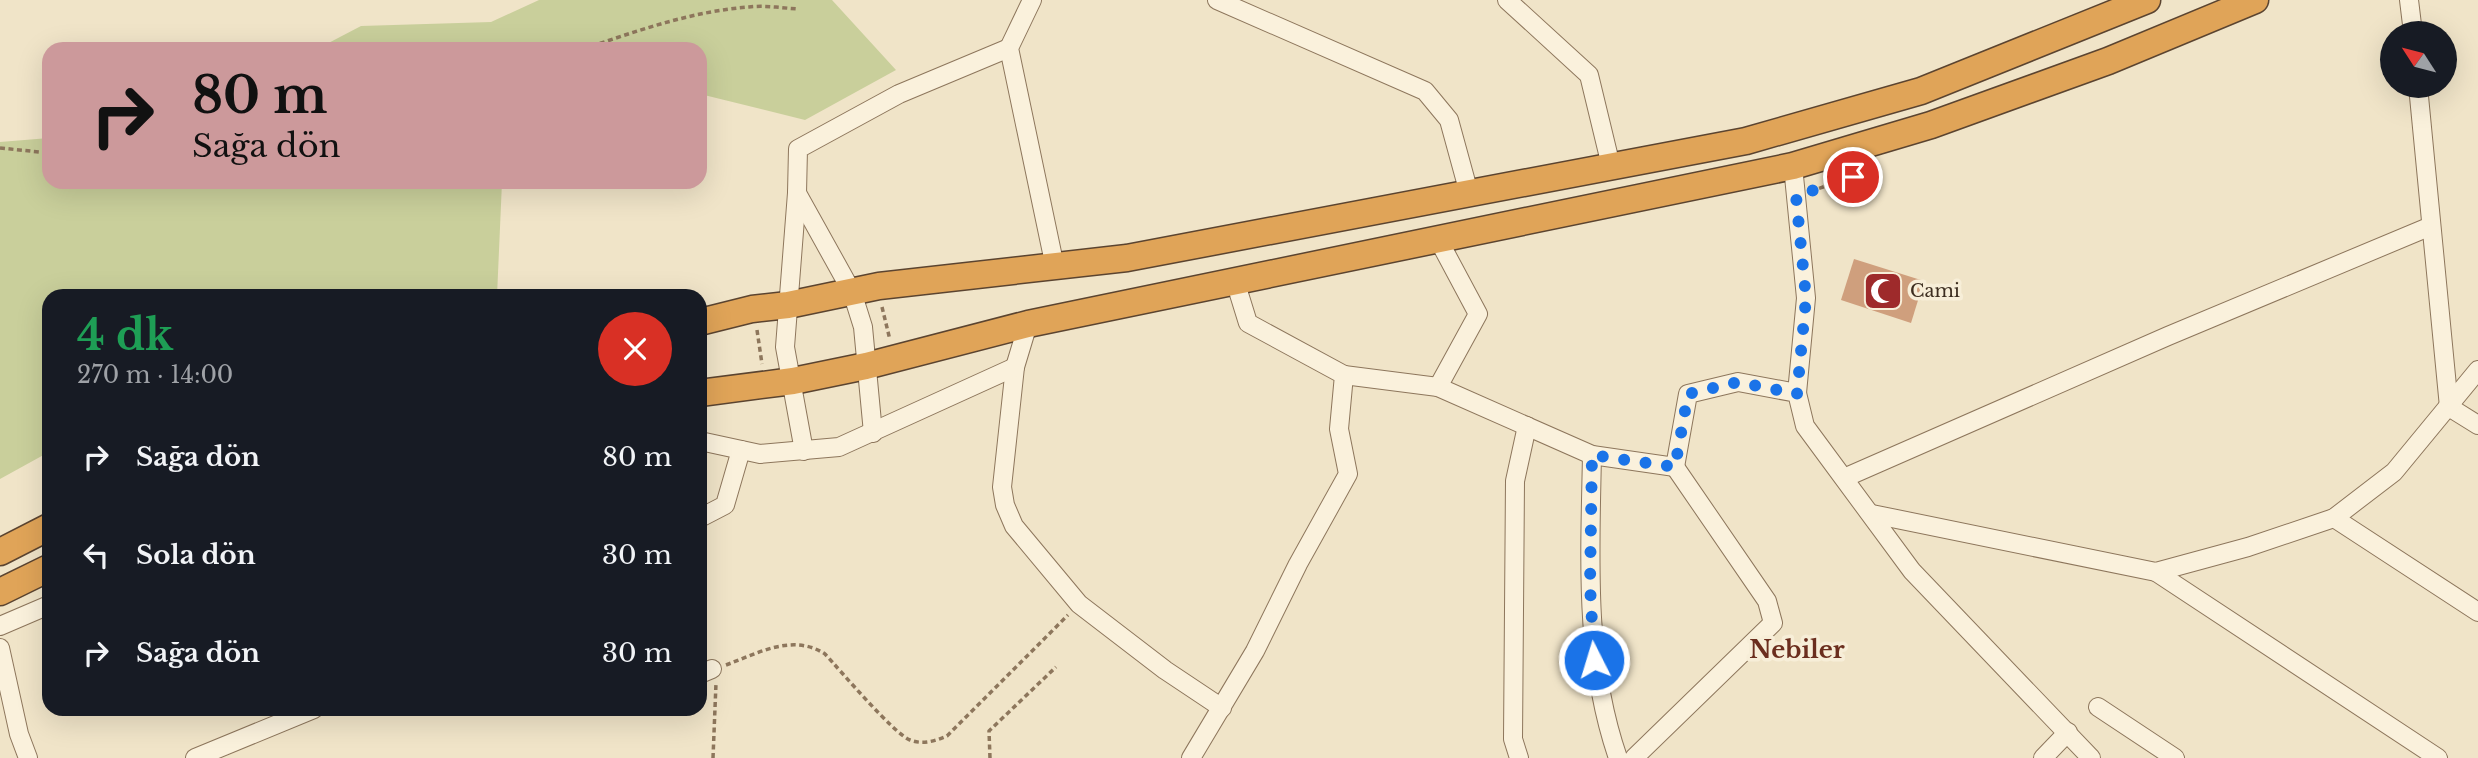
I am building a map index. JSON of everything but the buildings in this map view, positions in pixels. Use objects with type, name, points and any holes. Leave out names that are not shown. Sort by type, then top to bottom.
[{"type":"highway","points":[[707,320],[752,309],[788,305],[879,286],[1128,258],[1746,141],[1921,91],[2147,0]]},
{"type":"highway","points":[[707,392],[793,381],[866,366],[1028,324],[1793,166],[1931,125],[2108,61],[2255,0]]},
{"type":"highway","points":[[0,552],[42,531]]},
{"type":"highway","points":[[0,592],[42,571]]},
{"type":"street","points":[[1032,0],[1009,48],[1055,267]]},
{"type":"street","points":[[1217,0],[1425,91],[1449,120],[1469,193]]},
{"type":"street","points":[[1507,0],[1589,75],[1611,166]]},
{"type":"street","points":[[2409,0],[2412,21]]},
{"type":"street","points":[[804,451],[785,347],[798,149],[899,94],[1009,48]]},
{"type":"street","points":[[2419,98],[2449,407]]},
{"type":"street","points":[[1793,166],[1806,298],[1797,394],[1805,426],[1912,571],[2091,758]]},
{"type":"street","points":[[797,193],[852,292],[863,327],[873,433]]},
{"type":"street","points":[[1844,478],[2168,336],[2431,226]]},
{"type":"street","points":[[1438,241],[1478,314],[1438,387]]},
{"type":"street","points":[[1235,281],[1248,323],[1344,375],[1438,387],[1592,455],[1675,467]]},
{"type":"street","points":[[1028,324],[1015,367],[1002,487],[1014,526],[1079,604],[1165,670],[1222,708]]},
{"type":"street","points":[[707,443],[760,454],[839,447],[1015,367]]},
{"type":"street","points":[[2155,572],[2248,547],[2334,519],[2394,472],[2478,370]]},
{"type":"street","points":[[1191,758],[1255,651],[1297,564],[1348,474],[1339,429],[1344,375]]},
{"type":"street","points":[[1634,758],[1773,623],[1767,601],[1675,467],[1688,394],[1738,382],[1797,394]]},
{"type":"street","points":[[2449,407],[2478,425]]},
{"type":"street","points":[[1518,758],[1513,739],[1515,481],[1527,426]]},
{"type":"street","points":[[707,514],[725,505],[741,450]]},
{"type":"street","points":[[1592,455],[1591,622],[1601,696],[1618,758]]},
{"type":"street","points":[[1872,514],[2155,572],[2438,758]]},
{"type":"street","points":[[2334,519],[2478,612]]},
{"type":"street","points":[[0,626],[42,608]]},
{"type":"street","points":[[0,648],[19,734],[28,758]]},
{"type":"street","points":[[2098,708],[2175,758]]},
{"type":"street","points":[[195,758],[297,716]]},
{"type":"street","points":[[0,718],[19,734]]},
{"type":"street","points":[[2043,758],[2068,732]]},
{"type":"path","points":[[605,42],[640,30],[749,6],[798,9]]},
{"type":"path","points":[[0,148],[42,152]]},
{"type":"path","points":[[1796,196],[1853,177],[1850,167]]},
{"type":"path","points":[[879,286],[893,359]]},
{"type":"path","points":[[752,309],[766,384]]},
{"type":"path","points":[[707,672],[777,646],[797,643],[814,647],[825,654],[902,736],[923,743],[947,736],[1079,604]]},
{"type":"path","points":[[990,758],[989,731],[1056,667]]},
{"type":"path","points":[[707,674],[717,689],[713,758]]},
{"type":"green space","points":[[539,0],[832,0],[896,70],[805,120],[707,96],[707,42],[330,42],[361,26],[491,22]]},
{"type":"green space","points":[[42,139],[42,189],[502,189],[497,289],[42,289],[42,456],[0,479],[0,142]]},
{"type":"place","name":"Cami","points":[[1883,291]]},
{"type":"district","name":"Nebiler","points":[[1797,649]]},
{"type":"route","points":[[1594,660],[1590,585],[1592,455],[1675,467],[1688,394],[1738,382],[1797,394],[1806,298],[1796,196],[1853,177]]}]
